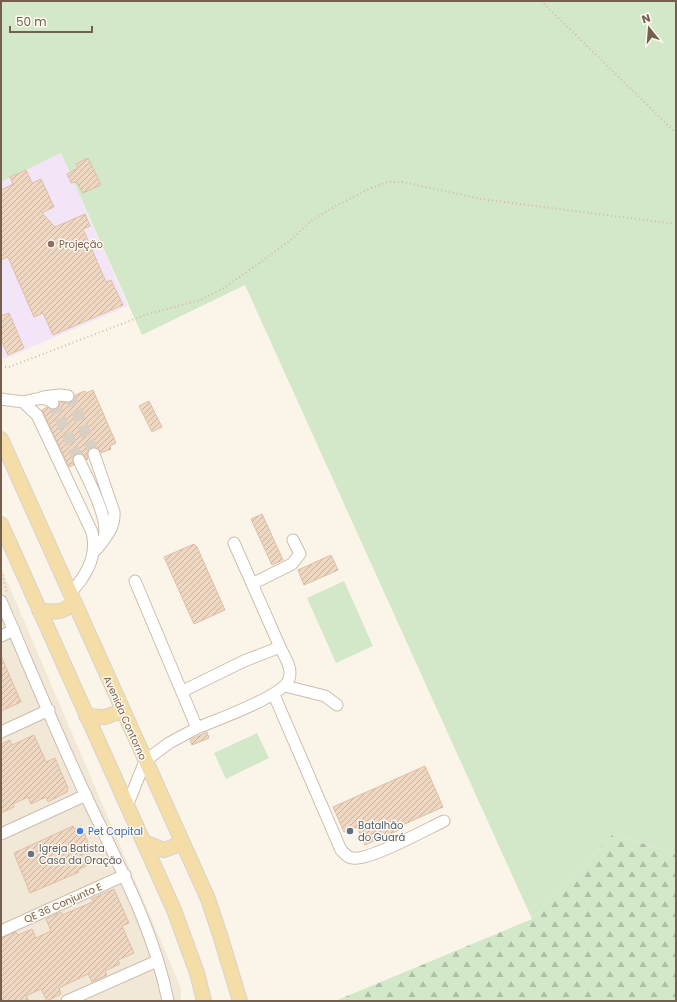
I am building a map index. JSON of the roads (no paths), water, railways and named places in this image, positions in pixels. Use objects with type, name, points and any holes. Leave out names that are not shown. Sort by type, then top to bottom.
[{"type":"main road","name":"Avenida Contorno","points":[[1,440],[180,841],[208,899],[240,1001]]},
{"type":"main road","points":[[2,529],[174,910],[197,973],[204,1001]]},
{"type":"main road","points":[[39,610],[51,612],[65,610],[71,598]]},
{"type":"main road","points":[[86,716],[104,717],[122,711]]},
{"type":"main road","points":[[144,842],[164,850],[175,846],[180,841]]},
{"type":"street","points":[[1,399],[23,402],[53,395],[68,396]]},
{"type":"street","points":[[41,398],[48,399],[53,403]]},
{"type":"street","points":[[23,402],[33,410],[42,423],[83,510],[92,532],[94,540],[94,553]]},
{"type":"street","points":[[71,598],[82,581],[94,553],[112,528],[115,520],[114,512],[94,454]]},
{"type":"street","points":[[79,460],[102,512],[104,540]]},
{"type":"street","points":[[252,584],[298,560],[300,554],[293,540]]},
{"type":"street","points":[[127,806],[145,762],[169,743],[197,728],[274,695],[285,686],[290,678],[289,667],[234,543]]},
{"type":"street","points":[[134,581],[183,691],[197,728]]},
{"type":"street","points":[[1,601],[86,795],[124,875],[157,961],[168,1001]]},
{"type":"street","points":[[1,636],[14,630]]},
{"type":"street","points":[[183,691],[244,661],[280,646]]},
{"type":"street","points":[[285,686],[325,696],[337,705]]},
{"type":"street","points":[[274,695],[341,850],[347,856],[354,859],[371,855],[444,821]]},
{"type":"street","points":[[1,732],[49,710]]},
{"type":"street","points":[[1,834],[86,795]]},
{"type":"street","name":"QE 36 Conjunto E","points":[[1,931],[124,875]]},
{"type":"street","points":[[68,1001],[157,961]]},
{"type":"tunnel","points":[[68,396],[73,403],[94,454]]},
{"type":"tunnel","points":[[53,403],[79,460]]},
{"type":"place","name":"Projeção","points":[[51,244]]},
{"type":"place","name":"Pet Capital","points":[[80,831]]},
{"type":"place","name":"Batalhão do Guará","points":[[350,831]]},
{"type":"place","name":"Igreja Batista Casa da Oração","points":[[31,854]]}]
